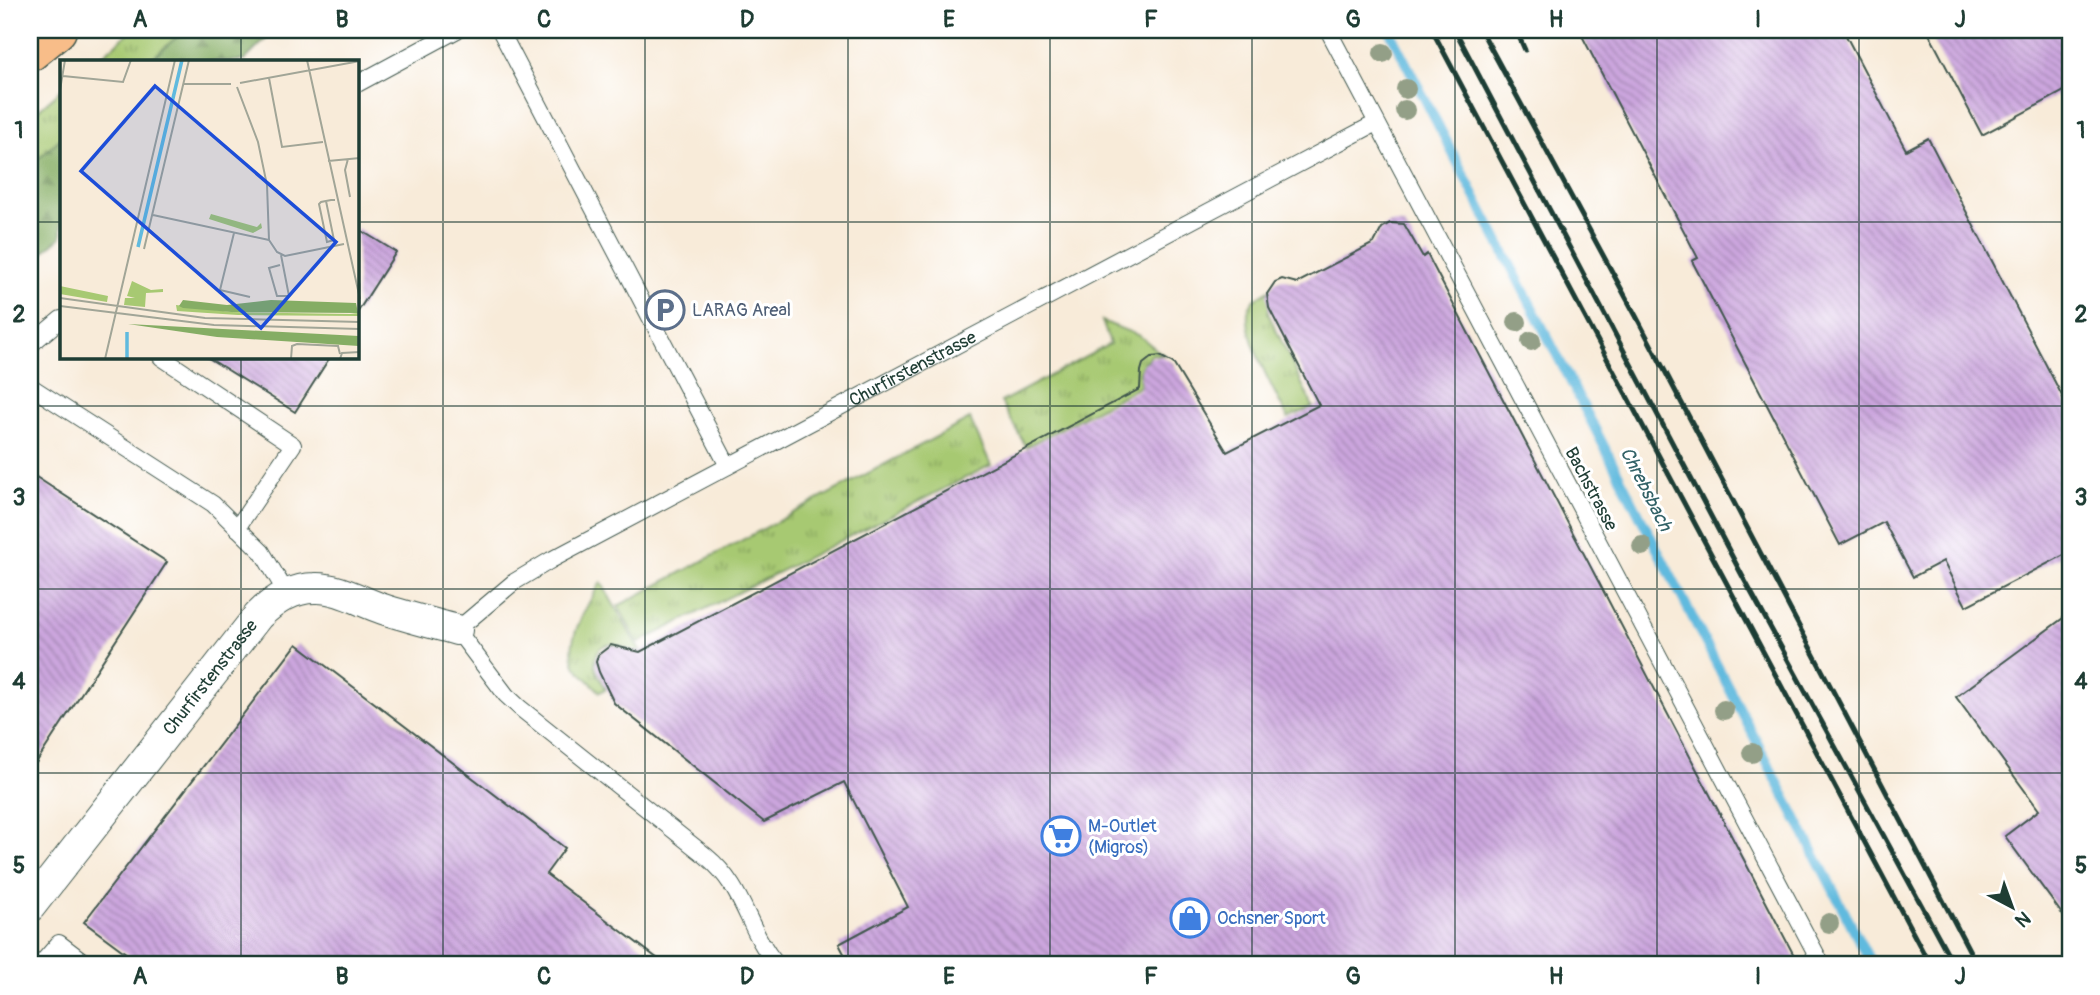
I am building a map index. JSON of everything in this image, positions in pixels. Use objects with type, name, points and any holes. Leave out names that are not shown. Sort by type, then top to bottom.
[{"type":"highway","points":[[30,52],[57,30]]},
{"type":"street","name":"Churfirstenstrasse","points":[[30,907],[258,616],[271,603],[287,594],[316,587],[332,590],[397,614],[457,630]]},
{"type":"lane","points":[[359,83],[457,30]]},
{"type":"lane","points":[[500,30],[728,467]]},
{"type":"lane","name":"Bachstrasse","points":[[1328,30],[1822,965]]},
{"type":"lane","name":"Churfirstenstrasse","points":[[457,630],[532,571],[1376,123]]},
{"type":"lane","points":[[30,345],[60,320]]},
{"type":"lane","points":[[164,359],[293,445],[237,528]]},
{"type":"lane","points":[[30,386],[213,504],[261,552],[287,594]]},
{"type":"lane","points":[[457,630],[506,695],[520,708],[722,870],[736,888],[766,952],[777,965]]},
{"type":"lane","points":[[40,965],[59,943],[88,965]]},
{"type":"green space","points":[[132,30],[185,30],[150,60],[97,60]]},
{"type":"green space","points":[[185,30],[275,30],[245,60],[150,60]]},
{"type":"green space","points":[[60,91],[60,139],[30,166],[30,117]]},
{"type":"green space","points":[[60,139],[60,238],[30,263],[30,166]]},
{"type":"green space","points":[[1273,288],[1268,313],[1313,407],[1288,418],[1260,361],[1249,328],[1248,314],[1251,304]]},
{"type":"green space","points":[[1102,321],[1140,336],[1163,355],[1152,354],[1145,361],[1140,372],[1141,386],[1026,447],[1001,402],[1110,344]]},
{"type":"green space","points":[[970,419],[991,465],[638,643],[618,606]]},
{"type":"green space","points":[[601,582],[640,651],[633,654],[615,645],[599,649],[595,666],[606,689],[600,692],[577,668],[572,647],[578,624]]},
{"type":"building","points":[[1579,30],[1843,30],[1906,150],[1928,138],[2070,411],[2070,552],[1966,606],[1943,561],[1913,577],[1884,522],[1840,545],[1692,261],[1698,258]]},
{"type":"building","points":[[1927,30],[2070,30],[2070,88],[1982,135]]},
{"type":"building","points":[[1390,223],[1404,224],[1423,257],[1427,254],[1799,965],[850,965],[839,944],[908,907],[844,782],[764,822],[614,703],[599,672],[596,662],[598,655],[611,645],[640,652],[1140,389],[1143,364],[1152,357],[1160,356],[1173,363],[1227,452],[1319,405],[1269,308],[1267,294],[1275,282],[1282,279],[1297,283],[1374,243],[1382,228]]},
{"type":"building","points":[[359,229],[396,252],[359,310]]},
{"type":"building","points":[[210,359],[329,359],[295,412]]},
{"type":"building","points":[[30,473],[167,562],[30,772]]},
{"type":"building","points":[[2070,613],[2070,925],[2005,836],[2039,810],[1956,697]]},
{"type":"building","points":[[297,644],[565,848],[546,874],[666,965],[142,965],[84,922]]},
{"type":"waterway","name":"Chrebsbach","points":[[1389,30],[1872,965]]},
{"type":"railway","points":[[1432,30],[1930,965]]},
{"type":"railway","points":[[1455,30],[1744,579],[1954,965]]},
{"type":"railway","points":[[1481,30],[1636,316],[1977,965]]},
{"type":"railway","points":[[1516,30],[1525,50]]},
{"type":"place","name":"LARAG Areal","points":[[665,310]]},
{"type":"place","name":"M-Outlet (Migros)","points":[[1061,836]]},
{"type":"place","name":"Ochsner Sport","points":[[1190,918]]}]
